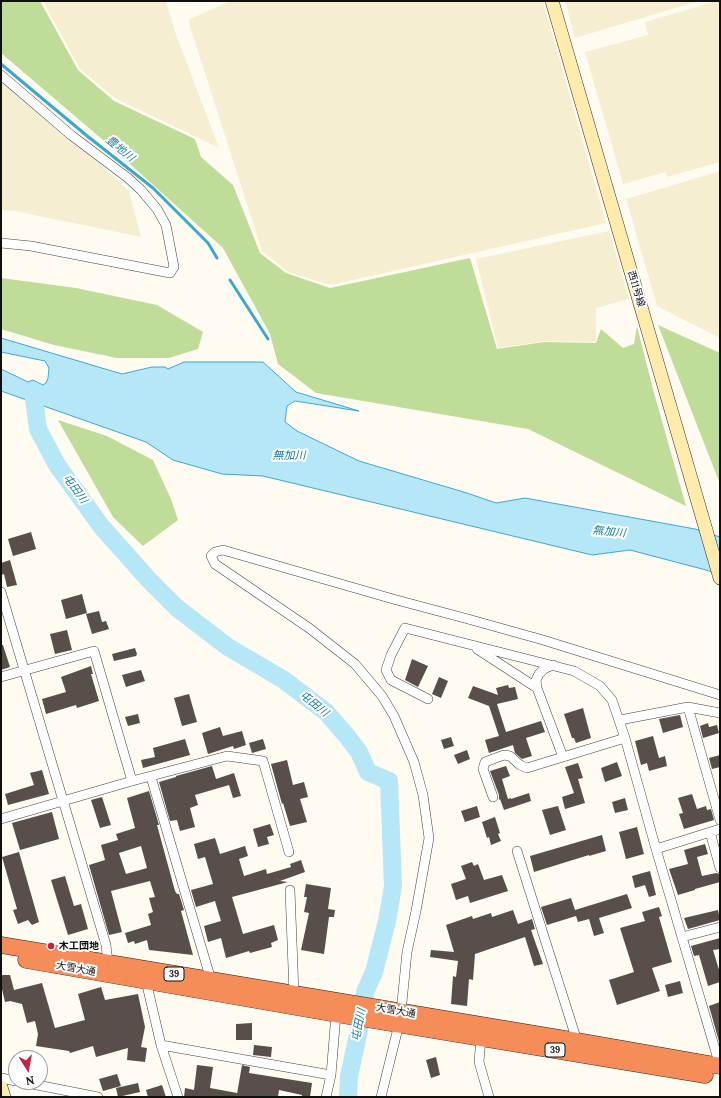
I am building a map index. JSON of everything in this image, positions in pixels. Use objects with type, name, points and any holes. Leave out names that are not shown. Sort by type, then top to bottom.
[{"type":"highway","name":"大雪大通","points":[[1,945],[294,994],[342,1011]]},
{"type":"highway","name":"大雪大通","points":[[1,956],[146,981],[342,1011],[577,1041],[720,1066]]},
{"type":"highway","name":"大雪大通","points":[[395,1017],[481,1038],[720,1077]]},
{"type":"street","name":"西11号線","points":[[552,1],[720,578]]},
{"type":"street","points":[[1,75],[72,135],[128,178],[141,190],[157,209],[166,225],[174,267],[170,273],[31,246],[1,243]]},
{"type":"street","points":[[381,1097],[429,838],[423,795],[414,762],[394,716],[382,696],[355,664],[309,628],[215,564],[211,556],[215,552],[223,550],[558,645],[720,695]]},
{"type":"street","points":[[1,592],[106,945],[108,963]]},
{"type":"street","points":[[428,699],[391,680],[386,670],[391,655],[405,628],[574,670],[600,686],[612,700],[620,720],[656,849],[720,1066]]},
{"type":"street","points":[[470,645],[537,688]]},
{"type":"street","points":[[1,677],[94,651],[132,781]]},
{"type":"street","points":[[553,665],[544,669],[536,680],[537,688],[563,757]]},
{"type":"street","points":[[620,720],[688,707],[720,713]]},
{"type":"street","points":[[688,707],[720,820]]},
{"type":"street","points":[[493,796],[483,769],[485,762],[504,755],[510,756],[520,765],[527,768],[625,738]]},
{"type":"street","points":[[1,819],[132,781],[227,756],[263,761],[289,852]]},
{"type":"street","points":[[150,777],[211,980]]},
{"type":"street","points":[[656,849],[720,829]]},
{"type":"street","points":[[710,832],[720,868]]},
{"type":"street","points":[[517,851],[577,1041]]},
{"type":"street","points":[[290,890],[294,994]]},
{"type":"street","points":[[682,937],[720,927]]},
{"type":"street","points":[[146,981],[161,1044],[178,1097]]},
{"type":"street","points":[[326,1097],[342,1011]]},
{"type":"street","points":[[481,1038],[478,1062],[489,1097]]},
{"type":"street","points":[[161,1044],[331,1075]]},
{"type":"street","points":[[1,1087],[4,1097]]},
{"type":"street","points":[[48,1087],[98,1097]]},
{"type":"shaded area","points":[[43,1],[166,1],[175,32],[219,148],[115,98],[80,69]]},
{"type":"shaded area","points":[[230,1],[543,1],[606,223],[331,285],[288,272],[262,251],[188,20]]},
{"type":"shaded area","points":[[565,1],[699,1],[575,38]]},
{"type":"shaded area","points":[[720,1],[720,162],[667,177],[666,172],[623,184],[585,52],[648,35],[645,22]]},
{"type":"shaded area","points":[[1,81],[76,142],[129,191],[141,237],[15,211],[1,210]]},
{"type":"shaded area","points":[[720,171],[720,338],[657,306],[626,199]]},
{"type":"shaded area","points":[[609,231],[629,299],[596,308],[596,342],[545,341],[498,348],[476,259]]},
{"type":"green space","points":[[1,1],[40,1],[78,70],[114,101],[195,139],[201,157],[233,185],[260,253],[286,273],[330,288],[470,258],[497,349],[544,342],[596,343],[601,329],[623,348],[634,344],[637,326],[686,506],[528,429],[316,393],[278,364],[270,334],[223,248],[110,146],[1,53]]},
{"type":"green space","points":[[1,278],[76,288],[157,305],[203,332],[198,349],[169,358],[117,358],[54,345],[1,329]]},
{"type":"green space","points":[[658,325],[720,353],[720,484]]},
{"type":"green space","points":[[58,420],[107,436],[153,460],[171,499],[178,520],[143,546],[113,517]]},
{"type":"water","name":"無加川","points":[[1,338],[122,374],[152,367],[165,367],[168,369],[184,362],[263,362],[296,392],[359,411],[295,401],[287,406],[285,422],[297,431],[359,461],[496,503],[525,498],[695,529],[720,537],[720,575],[630,550],[592,555],[263,476],[222,474],[173,460],[146,442],[1,391],[1,369],[28,382],[33,380],[43,385],[46,383],[48,378],[49,368],[45,361],[1,352]]},
{"type":"building","points":[[31,532],[36,549],[13,556],[8,539]]},
{"type":"building","points":[[10,560],[17,585],[7,587],[4,574],[1,575],[1,563]]},
{"type":"building","points":[[82,594],[87,613],[66,619],[61,600]]},
{"type":"building","points":[[99,611],[102,622],[106,621],[109,629],[92,634],[86,614]]},
{"type":"building","points":[[67,630],[72,650],[55,654],[50,634]]},
{"type":"building","points":[[1,645],[3,645],[10,667],[1,670]]},
{"type":"building","points":[[135,648],[137,654],[136,656],[114,661],[112,654]]},
{"type":"building","points":[[412,659],[428,666],[418,687],[405,680]]},
{"type":"building","points":[[91,666],[93,674],[91,674],[99,701],[77,708],[76,705],[46,714],[42,699],[66,692],[61,677]]},
{"type":"building","points":[[141,670],[145,681],[126,687],[122,675]]},
{"type":"building","points":[[439,677],[448,681],[441,698],[432,694]]},
{"type":"building","points":[[508,685],[509,688],[515,687],[518,699],[497,704],[506,732],[541,721],[545,732],[526,738],[532,756],[522,759],[515,753],[513,745],[489,753],[485,740],[499,736],[489,706],[468,698],[473,686],[498,695],[496,688]]},
{"type":"building","points":[[189,694],[197,722],[182,726],[174,698]]},
{"type":"building","points":[[583,708],[591,738],[576,743],[574,738],[572,738],[564,714]]},
{"type":"building","points":[[138,714],[140,723],[128,726],[125,717]]},
{"type":"building","points":[[680,715],[683,727],[663,733],[659,719]]},
{"type":"building","points":[[708,723],[709,727],[717,725],[719,733],[703,738],[700,726]]},
{"type":"building","points":[[220,727],[223,736],[242,731],[246,745],[234,749],[233,746],[208,754],[202,733]]},
{"type":"building","points":[[653,736],[659,758],[665,756],[667,766],[649,771],[647,763],[641,765],[635,741]]},
{"type":"building","points":[[451,737],[454,746],[444,749],[441,740]]},
{"type":"building","points":[[185,739],[190,755],[143,768],[141,760],[155,757],[153,748]]},
{"type":"building","points":[[263,739],[266,749],[252,753],[249,743]]},
{"type":"building","points":[[467,750],[470,759],[458,764],[454,755]]},
{"type":"building","points":[[720,755],[720,767],[712,769],[709,758]]},
{"type":"building","points":[[287,760],[293,785],[304,782],[308,797],[300,799],[307,822],[290,826],[283,803],[282,804],[271,764]]},
{"type":"building","points":[[617,762],[622,776],[605,782],[601,768]]},
{"type":"building","points":[[578,763],[583,778],[578,779],[585,803],[565,809],[562,797],[574,793],[565,767]]},
{"type":"building","points":[[212,766],[216,779],[234,773],[241,796],[233,798],[229,785],[195,795],[198,805],[190,808],[195,827],[180,831],[177,820],[170,821],[159,782]]},
{"type":"building","points":[[506,766],[510,776],[502,779],[508,799],[529,793],[531,801],[504,810],[500,799],[499,800],[499,795],[490,771]]},
{"type":"building","points":[[42,770],[49,794],[8,805],[5,794],[34,785],[30,773]]},
{"type":"building","points":[[149,791],[175,891],[179,894],[184,910],[181,911],[193,955],[149,950],[147,940],[135,944],[134,941],[128,943],[125,933],[151,925],[148,914],[153,912],[149,898],[155,897],[150,881],[111,891],[122,932],[109,935],[89,865],[105,860],[101,845],[118,840],[116,834],[135,828],[127,798]],"holes":[[[141,846],[147,868],[126,874],[119,853]]]},
{"type":"building","points":[[692,794],[697,809],[706,806],[707,810],[711,809],[714,820],[684,829],[679,814],[683,813],[678,798]]},
{"type":"building","points":[[102,797],[111,825],[100,828],[91,800]]},
{"type":"building","points":[[625,798],[628,810],[615,813],[612,802]]},
{"type":"building","points":[[477,806],[480,817],[465,822],[461,811]]},
{"type":"building","points":[[558,806],[566,830],[550,835],[542,810]]},
{"type":"building","points":[[52,812],[59,839],[20,850],[12,823]]},
{"type":"building","points":[[495,817],[500,833],[498,834],[501,841],[491,845],[482,822]]},
{"type":"building","points":[[270,824],[274,835],[267,837],[269,844],[258,847],[253,829]]},
{"type":"building","points":[[637,827],[644,854],[626,859],[619,832]]},
{"type":"building","points":[[602,835],[606,851],[534,872],[530,856]]},
{"type":"building","points":[[215,838],[220,854],[245,846],[248,856],[239,859],[244,876],[266,869],[267,874],[291,867],[290,864],[301,860],[305,872],[280,881],[288,882],[232,897],[243,934],[274,925],[278,940],[271,943],[272,947],[250,953],[249,951],[226,958],[221,938],[208,942],[204,926],[221,921],[215,901],[196,907],[191,890],[213,884],[205,857],[198,859],[194,844]]},
{"type":"building","points":[[705,844],[708,854],[697,857],[702,876],[716,873],[720,874],[720,882],[678,895],[669,869],[688,864],[684,850]]},
{"type":"building","points":[[19,852],[39,922],[32,925],[28,920],[18,924],[13,910],[17,909],[2,857]]},
{"type":"building","points":[[472,862],[474,866],[478,864],[484,880],[502,875],[508,891],[470,903],[468,896],[456,900],[451,884],[466,879],[461,866]]},
{"type":"building","points":[[650,871],[656,895],[649,897],[645,885],[635,888],[632,876]]},
{"type":"building","points":[[65,876],[74,906],[81,904],[88,929],[68,935],[51,880]]},
{"type":"building","points":[[306,884],[331,888],[328,909],[335,910],[334,917],[329,917],[324,954],[301,950],[309,913],[304,912],[307,897],[304,897]]},
{"type":"building","points":[[627,894],[632,908],[599,918],[604,933],[594,936],[589,919],[578,922],[576,916],[547,925],[541,907],[571,898],[575,910]]},
{"type":"building","points":[[659,907],[662,916],[659,917],[672,962],[652,968],[660,991],[617,1005],[609,980],[634,972],[620,928],[645,921],[642,912]]},
{"type":"building","points":[[513,910],[518,924],[532,919],[535,929],[531,930],[543,964],[534,966],[525,937],[475,954],[473,980],[469,979],[467,1006],[451,1004],[453,976],[456,977],[458,961],[430,957],[431,950],[454,952],[446,925],[472,916],[473,919],[491,913],[492,917]]},
{"type":"building","points":[[718,910],[720,920],[688,929],[684,918]]},
{"type":"building","points":[[720,938],[720,949],[713,950],[720,973],[720,982],[708,986],[699,955],[694,956],[691,946]]},
{"type":"building","points":[[1,975],[10,975],[14,990],[42,983],[55,1028],[85,1020],[78,994],[101,987],[105,1000],[138,994],[145,1027],[141,1047],[147,1048],[145,1062],[127,1060],[128,1048],[96,1057],[93,1046],[70,1053],[69,1051],[36,1046],[38,1034],[35,1021],[27,1023],[22,1004],[10,1001],[5,1002],[1,985]]},
{"type":"building","points":[[680,981],[683,993],[668,997],[665,985]]},
{"type":"building","points":[[720,1002],[720,1045],[709,1006]]},
{"type":"building","points":[[252,1023],[252,1040],[236,1040],[236,1024]]},
{"type":"building","points":[[254,1045],[272,1047],[271,1057],[253,1055]]},
{"type":"building","points":[[436,1057],[440,1075],[431,1078],[426,1060]]},
{"type":"building","points":[[197,1065],[213,1067],[210,1088],[237,1094],[242,1065],[250,1067],[249,1073],[312,1083],[310,1097],[302,1097],[302,1095],[279,1090],[278,1097],[184,1097],[185,1088],[194,1090]]},
{"type":"building","points":[[117,1074],[121,1086],[103,1091],[99,1079]]},
{"type":"building","points":[[138,1083],[140,1092],[118,1097],[116,1088]]},
{"type":"building","points":[[162,1085],[166,1097],[148,1097],[146,1090]]},
{"type":"waterway","name":"豊地川","points":[[1,64],[86,135],[153,188],[208,243],[217,258]]},
{"type":"waterway","name":"豊地川","points":[[230,280],[268,339]]},
{"type":"waterway","name":"屯田川","points":[[33,391],[38,429],[57,465],[101,526],[149,580],[177,608],[228,647],[284,680],[326,712],[359,752],[368,772],[389,781],[393,886],[387,921],[374,972],[365,992],[363,1012],[349,1076],[348,1097]]},
{"type":"place","name":"木工団地","points":[[51,946]]}]
